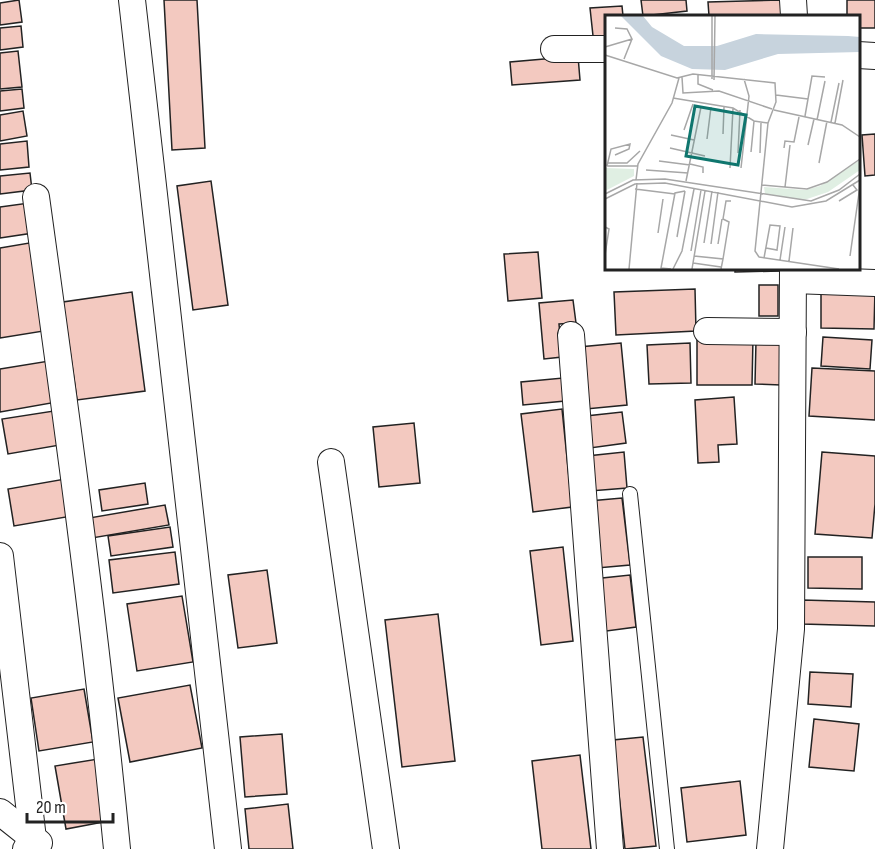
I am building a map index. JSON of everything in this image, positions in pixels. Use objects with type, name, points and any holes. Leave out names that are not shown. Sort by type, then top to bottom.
[{"type":"street","points":[[132,0],[228,849]]},
{"type":"street","points":[[793,0],[794,15]]},
{"type":"street","points":[[554,49],[605,49]]},
{"type":"street","points":[[860,55],[875,56]]},
{"type":"street","points":[[36,196],[69,431],[105,718],[117,849]]},
{"type":"street","points":[[770,849],[791,629],[793,274],[875,283]]},
{"type":"street","points":[[707,331],[793,332]]},
{"type":"street","points":[[571,335],[610,849]]},
{"type":"street","points":[[331,462],[386,849]]},
{"type":"street","points":[[0,556],[35,846]]},
{"type":"street","points":[[0,812],[35,846]]},
{"type":"lane","points":[[630,494],[667,849]]},
{"type":"building","points":[[19,0],[22,22],[0,25],[0,3]]},
{"type":"building","points":[[164,0],[197,0],[205,148],[172,150]]},
{"type":"building","points":[[641,0],[686,0],[687,11],[643,15]]},
{"type":"building","points":[[781,0],[781,15],[709,15],[708,2]]},
{"type":"building","points":[[847,0],[875,0],[875,28],[860,28],[860,15],[847,15]]},
{"type":"building","points":[[622,6],[623,15],[605,15],[605,44],[594,45],[590,8]]},
{"type":"building","points":[[21,26],[23,47],[0,50],[0,28]]},
{"type":"building","points":[[18,51],[22,87],[0,89],[0,53]]},
{"type":"building","points":[[578,56],[580,80],[512,85],[510,62]]},
{"type":"building","points":[[22,89],[24,108],[0,111],[0,91]]},
{"type":"building","points":[[23,111],[27,136],[0,141],[0,115]]},
{"type":"building","points":[[875,134],[875,175],[865,176],[862,135]]},
{"type":"building","points":[[27,141],[29,167],[0,170],[0,144]]},
{"type":"building","points":[[30,173],[32,190],[0,194],[0,176]]},
{"type":"building","points":[[211,181],[228,305],[193,310],[177,186]]},
{"type":"building","points":[[29,203],[33,233],[0,238],[0,207]]},
{"type":"building","points":[[35,242],[50,330],[0,338],[0,248]]},
{"type":"building","points":[[538,252],[542,298],[508,301],[504,254]]},
{"type":"building","points":[[735,270],[779,270],[779,271],[735,272]]},
{"type":"building","points":[[759,285],[778,285],[778,316],[759,316]]},
{"type":"building","points":[[821,288],[875,289],[874,329],[821,328]]},
{"type":"building","points":[[695,289],[696,331],[616,335],[614,292]]},
{"type":"building","points":[[132,292],[145,391],[77,400],[63,302]]},
{"type":"building","points":[[573,300],[576,323],[559,324],[562,357],[544,359],[539,303]]},
{"type":"building","points":[[823,337],[872,340],[870,369],[821,366]]},
{"type":"building","points":[[697,338],[753,338],[752,385],[697,385]]},
{"type":"building","points":[[756,341],[783,343],[781,385],[755,384]]},
{"type":"building","points":[[621,343],[627,405],[586,409],[579,347]]},
{"type":"building","points":[[690,343],[691,383],[649,384],[647,345]]},
{"type":"building","points":[[49,361],[57,402],[0,412],[0,369]]},
{"type":"building","points":[[812,368],[875,371],[875,420],[809,416]]},
{"type":"building","points":[[563,378],[565,401],[523,405],[521,382]]},
{"type":"building","points":[[734,397],[737,444],[718,445],[719,462],[698,463],[695,400]]},
{"type":"building","points":[[562,409],[572,507],[533,512],[521,414]]},
{"type":"building","points":[[60,410],[66,444],[8,454],[2,419]]},
{"type":"building","points":[[622,412],[626,443],[590,448],[586,416]]},
{"type":"building","points":[[414,423],[420,483],[379,487],[373,427]]},
{"type":"building","points":[[624,452],[627,488],[590,491],[587,456]]},
{"type":"building","points":[[822,452],[875,456],[872,538],[815,534]]},
{"type":"building","points":[[65,479],[72,516],[14,526],[8,489]]},
{"type":"building","points":[[145,483],[148,504],[102,511],[99,490]]},
{"type":"building","points":[[622,498],[630,565],[597,568],[589,501]]},
{"type":"building","points":[[165,505],[169,525],[92,538],[89,518]]},
{"type":"building","points":[[170,527],[173,547],[111,556],[108,536]]},
{"type":"building","points":[[563,547],[573,641],[541,645],[530,551]]},
{"type":"building","points":[[175,552],[179,584],[113,593],[109,560]]},
{"type":"building","points":[[808,557],[862,557],[862,589],[808,588]]},
{"type":"building","points":[[267,570],[277,643],[238,648],[228,575]]},
{"type":"building","points":[[630,575],[636,627],[599,632],[593,579]]},
{"type":"building","points":[[182,596],[193,662],[137,671],[127,604]]},
{"type":"building","points":[[802,600],[875,602],[875,626],[802,624]]},
{"type":"building","points":[[438,614],[455,761],[402,767],[385,620]]},
{"type":"building","points":[[810,672],[853,674],[851,707],[808,704]]},
{"type":"building","points":[[190,685],[202,748],[130,762],[118,698]]},
{"type":"building","points":[[84,689],[93,742],[39,751],[31,698]]},
{"type":"building","points":[[814,719],[859,724],[854,771],[809,767]]},
{"type":"building","points":[[282,734],[287,794],[245,797],[240,737]]},
{"type":"building","points":[[643,737],[656,846],[625,849],[613,740]]},
{"type":"building","points":[[580,755],[591,849],[542,849],[532,761]]},
{"type":"building","points":[[98,759],[109,821],[66,829],[55,766]]},
{"type":"building","points":[[740,781],[746,835],[687,842],[681,788]]},
{"type":"building","points":[[288,804],[293,849],[249,849],[245,809]]}]
